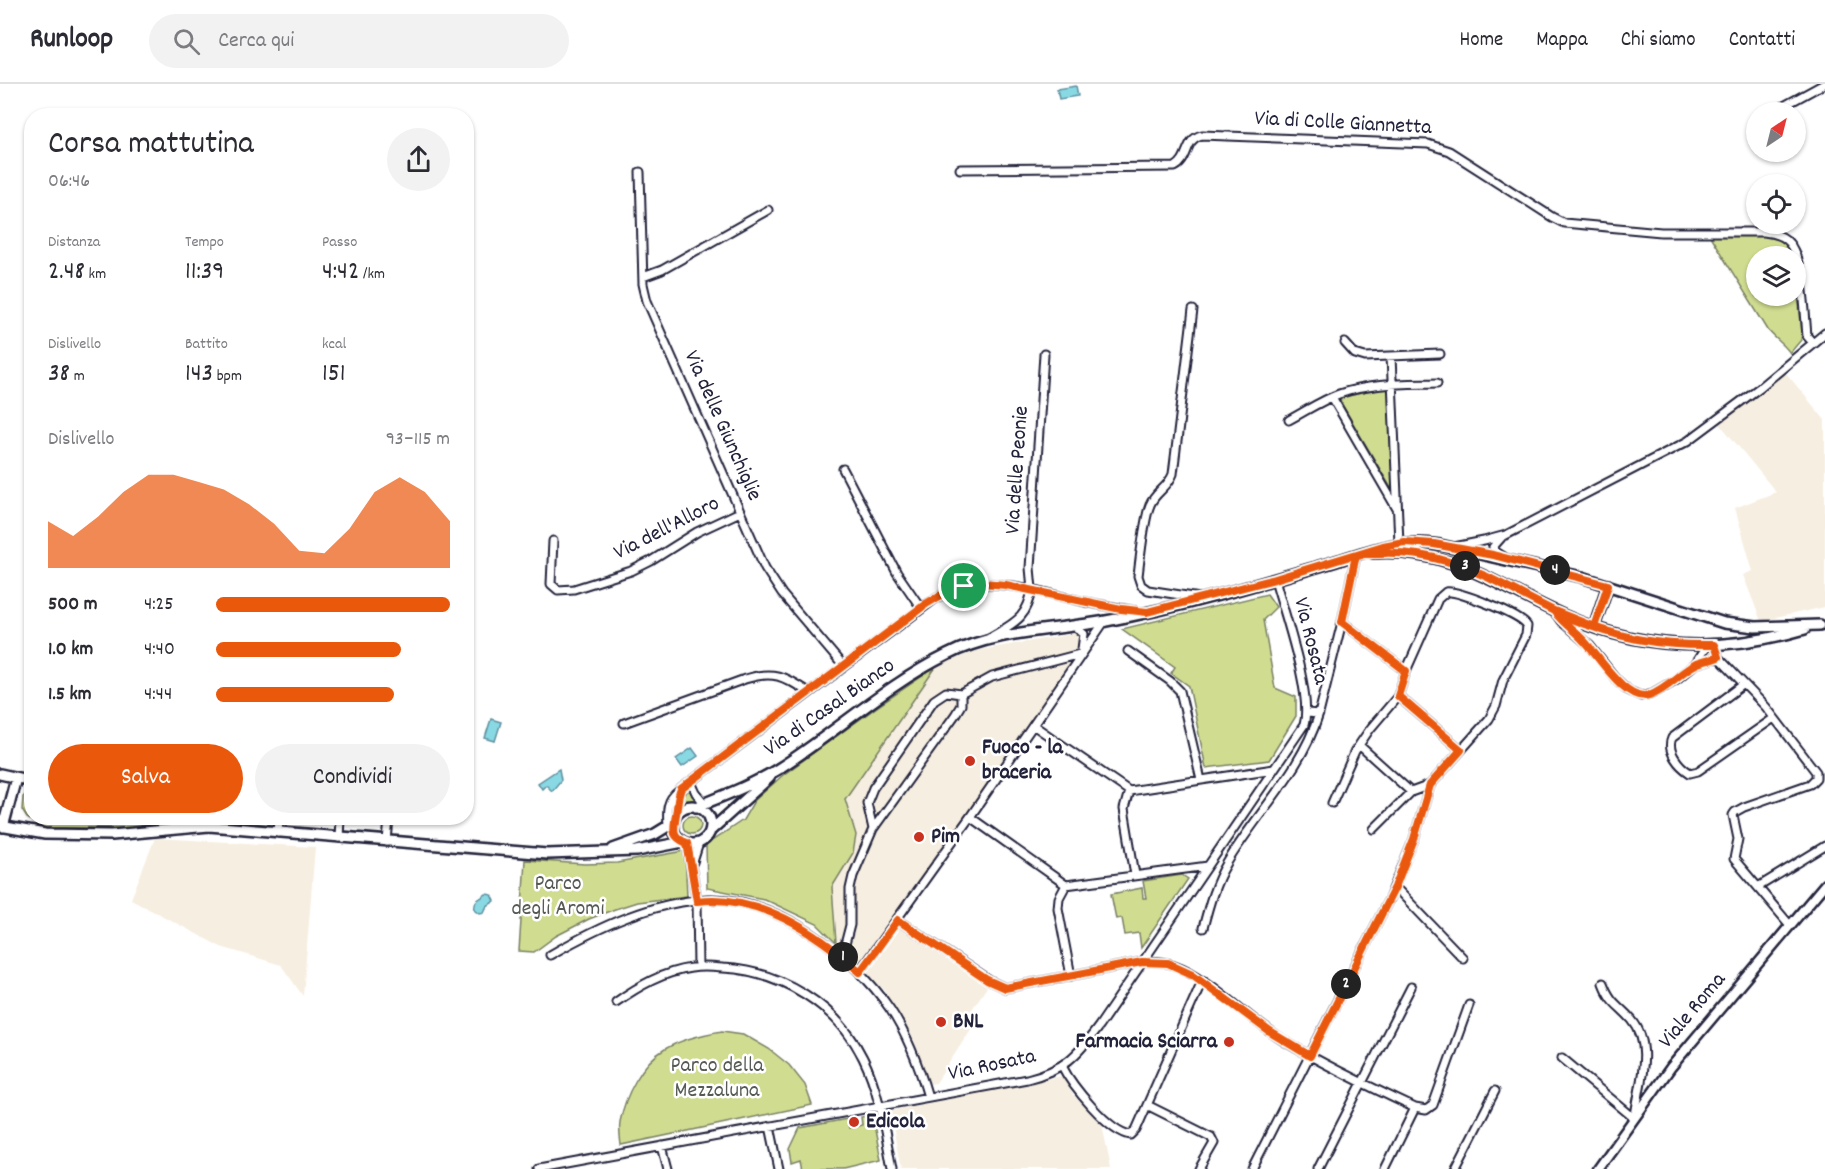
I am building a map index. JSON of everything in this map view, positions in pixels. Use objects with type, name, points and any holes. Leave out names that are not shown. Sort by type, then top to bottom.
[{"type":"main road","name":"Via di Casal Bianco","points":[[700,805],[777,770],[930,664],[954,651],[985,640],[1071,625],[1104,622],[1147,612],[1275,579],[1399,543],[1429,543],[1509,559],[1608,585],[1724,623],[1755,627],[1822,624]]},
{"type":"main road","name":"Via di Casal Bianco","points":[[1356,555],[1395,552],[1442,558],[1487,576],[1554,611],[1635,640],[1711,645],[1764,639],[1822,624]]},
{"type":"main road","points":[[1594,627],[1608,585]]},
{"type":"main road","points":[[205,825],[278,833],[547,854],[645,850],[699,843],[777,770]]},
{"type":"main road","points":[[0,774],[24,779]]},
{"type":"main road","points":[[16,777],[2,826],[45,834],[112,835],[209,826]]},
{"type":"main road","points":[[605,852],[655,834],[685,808],[700,805],[708,816],[710,831]]},
{"type":"main road","points":[[672,821],[674,832],[685,843]]},
{"type":"street","points":[[1791,102],[1824,84]]},
{"type":"street","name":"Via di Colle Giannetta","points":[[960,169],[1175,167],[1181,162],[1190,142],[1202,135],[1434,145],[1449,151],[1552,218],[1564,222],[1641,231],[1757,232],[1782,237],[1793,248],[1798,260],[1807,336],[1812,343]]},
{"type":"street","name":"Via delle Giunchiglie","points":[[640,172],[643,277],[646,301],[765,568],[774,584],[844,667]]},
{"type":"street","points":[[643,277],[662,270],[768,210]]},
{"type":"street","points":[[1193,310],[1173,474],[1167,486],[1156,495],[1149,507],[1138,576],[1141,585],[1148,590],[1203,598]]},
{"type":"street","points":[[1509,559],[1496,552],[1493,547],[1496,542],[1688,441],[1760,388],[1825,333]]},
{"type":"street","points":[[1345,343],[1362,356],[1440,354]]},
{"type":"street","name":"Via delle Peonie","points":[[1032,589],[1030,568],[1044,354]]},
{"type":"street","points":[[1391,356],[1399,543]]},
{"type":"street","points":[[1289,420],[1332,397],[1361,388],[1392,384],[1437,383]]},
{"type":"street","points":[[1332,397],[1397,510]]},
{"type":"street","points":[[843,469],[897,573],[921,608]]},
{"type":"street","name":"Via dell'Alloro","points":[[553,541],[550,582],[558,590],[567,591],[636,569],[697,532],[740,512]]},
{"type":"street","points":[[1452,547],[1484,542],[1506,535]]},
{"type":"street","name":"Via Rosata","points":[[1203,928],[1224,867],[1292,771],[1307,745],[1319,714],[1356,555]]},
{"type":"street","name":"Via Rosata","points":[[539,1169],[1027,1079],[1062,1066],[1088,1041],[1302,729],[1307,713],[1303,682],[1275,579]]},
{"type":"street","name":"Via di Casal Bianco","points":[[681,789],[941,595],[975,584],[997,584],[1147,612]]},
{"type":"street","name":"Via di Casal Bianco","points":[[985,640],[1017,621],[1024,614],[1030,603],[1032,589]]},
{"type":"street","points":[[1252,1169],[1395,887],[1414,839],[1430,785],[1484,725],[1495,708],[1503,680],[1526,634],[1527,628],[1522,621],[1457,593],[1446,592],[1438,599],[1406,671],[1398,696],[1370,729],[1349,761],[1332,803]]},
{"type":"street","points":[[1554,611],[1561,621],[1582,638],[1616,679],[1637,695],[1649,695],[1665,687],[1695,664],[1711,645],[1718,657],[1774,718],[1815,769],[1817,777],[1810,784],[1744,807],[1734,813],[1738,839],[1734,859],[1789,924]]},
{"type":"street","points":[[860,972],[1104,622]]},
{"type":"street","points":[[1342,622],[1406,671]]},
{"type":"street","points":[[1071,625],[1084,634],[1080,654]]},
{"type":"street","points":[[1128,651],[1170,681],[1180,691],[1201,780]]},
{"type":"street","points":[[873,828],[867,803],[873,788],[934,700],[946,692],[962,694],[992,677],[1080,654]]},
{"type":"street","points":[[1695,664],[1718,657]]},
{"type":"street","points":[[624,723],[760,675],[780,676],[808,692]]},
{"type":"street","points":[[1743,684],[1672,738],[1670,750],[1682,768],[1690,773],[1698,771],[1774,718]]},
{"type":"street","points":[[842,956],[850,926],[850,889],[853,876],[873,828],[955,716],[962,694]]},
{"type":"street","points":[[1398,696],[1461,750]]},
{"type":"street","name":"Via Rosata","points":[[1307,713],[1319,714]]},
{"type":"street","points":[[1033,725],[1129,791],[1274,769]]},
{"type":"street","points":[[1359,745],[1412,792]]},
{"type":"street","points":[[691,782],[700,805]]},
{"type":"street","points":[[1374,829],[1412,792],[1430,785]]},
{"type":"street","points":[[672,821],[681,789]]},
{"type":"street","points":[[672,821],[668,803],[681,789]]},
{"type":"street","points":[[1129,791],[1124,809],[1135,875]]},
{"type":"street","points":[[970,817],[1066,885],[1208,866]]},
{"type":"street","points":[[278,833],[279,825]]},
{"type":"street","points":[[339,838],[340,825]]},
{"type":"street","points":[[387,842],[388,825]]},
{"type":"street","points":[[685,843],[693,868],[697,901],[698,967]]},
{"type":"street","points":[[693,868],[699,843]]},
{"type":"street","points":[[1758,888],[1825,846]]},
{"type":"street","name":"Viale Roma","points":[[1598,1169],[1671,1067],[1825,884]]},
{"type":"street","points":[[1066,885],[1059,898],[1058,908],[1071,976]]},
{"type":"street","points":[[1395,887],[1463,958]]},
{"type":"street","points":[[550,955],[586,935],[651,909],[709,899],[759,908],[799,927],[842,956],[860,972],[897,1021],[914,1057],[928,1097]]},
{"type":"street","points":[[898,920],[1001,987],[1016,987],[1142,962],[1173,965],[1202,981],[1270,1032],[1310,1056],[1362,1084],[1415,1108],[1426,1110],[1433,1106],[1469,1005]]},
{"type":"street","points":[[616,1002],[656,979],[698,967],[739,969],[761,973],[792,986],[814,1001],[840,1025],[856,1046],[868,1069],[879,1106],[892,1169]]},
{"type":"street","points":[[1062,1066],[1078,1091],[1110,1123],[1124,1133],[1130,1135],[1134,1133],[1202,981]]},
{"type":"street","points":[[1603,983],[1610,1000],[1633,1022],[1642,1038],[1644,1052],[1634,1118]]},
{"type":"street","points":[[1318,1169],[1411,987]]},
{"type":"street","points":[[1562,1058],[1634,1118]]},
{"type":"street","points":[[1455,1169],[1495,1091]]},
{"type":"street","points":[[1147,1105],[1211,1137],[1214,1143],[1199,1169]]},
{"type":"street","points":[[1385,1169],[1415,1108]]},
{"type":"street","points":[[770,1126],[779,1169]]},
{"type":"street","points":[[662,1146],[668,1169]]},
{"type":"shaded area","points":[[1786,373],[1825,420],[1825,607],[1761,621],[1743,575],[1753,571],[1735,508],[1776,492],[1720,424]]},
{"type":"shaded area","points":[[1096,630],[864,963],[836,943],[832,887],[853,853],[856,835],[845,800],[936,667],[975,651]]},
{"type":"shaded area","points":[[155,838],[315,847],[303,996],[281,965],[221,947],[131,899]]},
{"type":"shaded area","points":[[900,927],[987,987],[966,1018],[973,1026],[936,1083],[930,1084],[914,1040],[885,991],[868,973]]},
{"type":"shaded area","points":[[1062,1076],[1073,1095],[1102,1124],[1111,1169],[901,1169],[890,1111]]},
{"type":"green space","points":[[1768,235],[1785,241],[1788,246],[1746,246],[1746,294],[1710,236]]},
{"type":"green space","points":[[1753,306],[1799,306],[1801,340],[1790,353],[1768,330]]},
{"type":"green space","points":[[1387,388],[1391,392],[1394,486],[1391,488],[1340,401],[1343,397]]},
{"type":"green space","points":[[1267,594],[1276,607],[1263,620],[1275,688],[1296,697],[1296,716],[1269,760],[1206,768],[1189,686],[1171,673],[1175,667],[1122,629]]},
{"type":"green space","points":[[936,667],[845,799],[856,835],[853,853],[832,887],[836,943],[817,924],[764,899],[707,888],[706,845],[743,820],[754,801],[783,775]]},
{"type":"green space","points":[[689,790],[697,800],[680,808],[682,796]]},
{"type":"green space","points":[[24,796],[24,813],[22,810]]},
{"type":"green space","points":[[692,816],[698,819],[701,825],[698,831],[692,834],[686,831],[683,825],[686,819]]},
{"type":"green space","points":[[38,825],[148,825],[134,828],[43,828]]},
{"type":"green space","name":"Parco degli Aromi","points":[[685,851],[687,896],[637,902],[615,909],[556,936],[534,952],[519,951],[525,860],[585,864],[617,863]]},
{"type":"green space","points":[[1182,875],[1188,879],[1141,948],[1139,933],[1125,935],[1122,918],[1116,919],[1111,894],[1142,888],[1143,898],[1146,898],[1143,881]]},
{"type":"green space","name":"Parco della Mezzaluna","points":[[722,1031],[743,1034],[769,1049],[789,1065],[805,1085],[812,1105],[621,1145],[620,1122],[630,1091],[642,1071],[656,1055],[679,1042]]},
{"type":"green space","points":[[872,1115],[881,1160],[843,1169],[803,1169],[801,1159],[792,1162],[790,1149],[800,1128],[847,1119],[849,1128],[862,1125],[861,1117]]},
{"type":"water","points":[[1076,86],[1078,96],[1059,99],[1057,89]]},
{"type":"water","points":[[491,719],[501,722],[495,741],[485,738]]},
{"type":"water","points":[[692,748],[698,756],[682,767],[676,759]]},
{"type":"water","points":[[559,769],[561,780],[552,791],[546,785],[542,789],[538,783]]},
{"type":"water","points":[[486,894],[492,895],[495,901],[480,913],[475,909],[475,903]]},
{"type":"place","name":"Fuoco - la braceria","points":[[970,761]]},
{"type":"place","name":"Pim","points":[[919,837]]},
{"type":"place","name":"BNL","points":[[941,1022]]},
{"type":"place","name":"Farmacia Sciarra","points":[[1229,1042]]},
{"type":"place","name":"Edicola","points":[[854,1122]]},
{"type":"route","points":[[964,586],[926,604],[681,789],[676,801],[673,827],[676,836],[687,843],[697,901],[709,899],[745,904],[771,913],[812,934],[860,972],[898,920],[987,980],[1005,988],[1142,962],[1168,963],[1192,974],[1270,1032],[1310,1056],[1395,887],[1414,839],[1430,785],[1461,750],[1398,696],[1406,671],[1342,622],[1356,555],[1395,552],[1442,558],[1487,576],[1564,616],[1608,633],[1644,641],[1714,645],[1718,657],[1695,664],[1677,679],[1653,693],[1645,696],[1637,695],[1616,679],[1582,638],[1561,621],[1554,611],[1564,616],[1594,627],[1608,585],[1493,555],[1429,543],[1394,543],[1275,579],[1147,612],[1121,609],[1006,585],[983,583],[964,586]]}]
